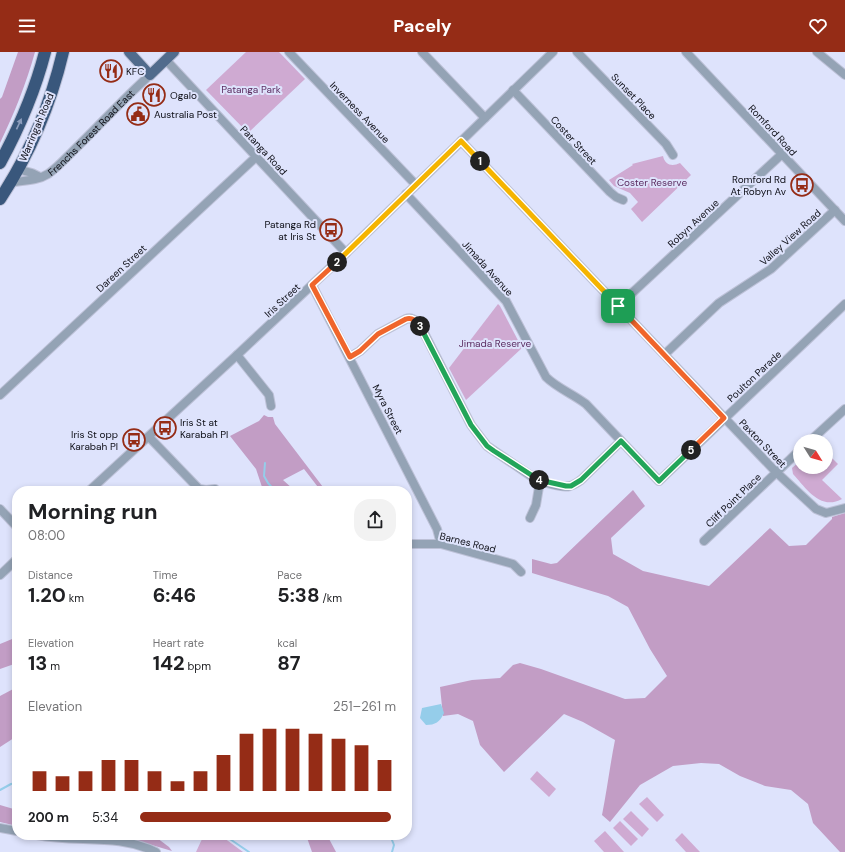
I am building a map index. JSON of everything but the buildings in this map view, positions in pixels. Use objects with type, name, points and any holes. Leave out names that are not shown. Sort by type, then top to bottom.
[{"type":"highway","name":"Warringah Road","points":[[0,163],[21,119],[45,52]]},
{"type":"highway","name":"Warringah Road","points":[[0,199],[17,169],[42,118],[64,52]]},
{"type":"main road","points":[[129,52],[150,75]]},
{"type":"main road","name":"Frenchs Forest Road East","points":[[150,75],[174,52]]},
{"type":"street","name":"Inverness Avenue","points":[[289,52],[416,185]]},
{"type":"street","points":[[422,52],[485,118]]},
{"type":"street","name":"Iris Street","points":[[94,486],[346,254],[553,52]]},
{"type":"street","name":"Sunset Place","points":[[577,52],[666,144],[673,156]]},
{"type":"street","name":"Romford Road","points":[[686,52],[845,221]]},
{"type":"street","points":[[817,52],[845,75]]},
{"type":"street","name":"Patanga Road","points":[[166,60],[346,254]]},
{"type":"street","name":"Frenchs Forest Road East","points":[[9,183],[29,181],[47,174],[150,75]]},
{"type":"street","name":"Coster Street","points":[[513,90],[610,192],[623,200]]},
{"type":"street","name":"Paxton Street","points":[[461,141],[776,472],[816,509],[826,512],[845,508]]},
{"type":"street","name":"Robyn Avenue","points":[[618,306],[782,154]]},
{"type":"street","name":"Dareen Street","points":[[0,395],[256,157]]},
{"type":"street","name":"Frenchs Forest Road East","points":[[17,169],[32,173],[40,178]]},
{"type":"street","name":"Jimada Avenue","points":[[406,194],[506,301],[546,377],[551,382],[586,404],[659,481]]},
{"type":"street","name":"Valley View Road","points":[[665,354],[720,303],[772,269],[835,210]]},
{"type":"street","name":"Myra Street","points":[[312,285],[437,529],[441,544]]},
{"type":"street","name":"Poulton Parade","points":[[659,481],[845,304]]},
{"type":"street","points":[[350,357],[360,351],[378,334],[406,319],[409,318],[415,320],[419,323],[471,425],[487,446],[540,481],[566,486],[575,484],[621,441]]},
{"type":"street","points":[[238,355],[268,395],[271,406]]},
{"type":"street","points":[[818,434],[845,409]]},
{"type":"street","points":[[149,436],[195,486]]},
{"type":"street","name":"Cliff Point Place","points":[[704,541],[793,456]]},
{"type":"street","points":[[530,518],[536,505],[540,481]]},
{"type":"street","points":[[0,509],[12,522]]},
{"type":"street","name":"Barnes Road","points":[[412,544],[441,544],[513,564],[522,572]]},
{"type":"street","points":[[0,575],[12,564]]},
{"type":"street","points":[[0,828],[12,830]]},
{"type":"street","points":[[118,840],[125,841],[156,852]]},
{"type":"green space","name":"Patanga Park","points":[[246,52],[279,52],[305,79],[248,133],[206,90]]},
{"type":"green space","name":"Coster Reserve","points":[[663,156],[665,161],[669,164],[674,165],[680,163],[691,175],[642,222],[631,209],[638,202],[630,193],[614,186],[609,180],[633,165],[632,164]]},
{"type":"green space","name":"Jimada Reserve","points":[[498,304],[522,348],[466,400],[449,368]]},
{"type":"green space","points":[[833,459],[838,464],[833,469]]},
{"type":"green space","points":[[793,474],[828,474],[822,480],[842,499],[834,502],[827,502],[820,500],[808,491]]},
{"type":"green space","points":[[537,771],[556,789],[549,797],[530,779]]},
{"type":"green space","points":[[647,797],[664,815],[657,822],[639,804]]},
{"type":"green space","points":[[631,811],[649,829],[642,837],[623,819]]},
{"type":"green space","points":[[620,821],[638,839],[631,846],[613,828]]},
{"type":"green space","points":[[605,831],[624,852],[604,852],[594,841]]},
{"type":"green space","points":[[682,833],[700,852],[686,852],[675,840]]},
{"type":"green space","points":[[202,840],[227,840],[243,852],[196,852]]},
{"type":"shaded area","points":[[18,52],[35,52],[28,76],[0,143],[0,99]]},
{"type":"shaded area","points":[[264,415],[273,417],[275,424],[322,486],[317,486],[304,469],[283,480],[290,486],[262,486],[256,469],[230,436],[259,421]]},
{"type":"shaded area","points":[[633,490],[645,506],[611,538],[613,554],[643,571],[709,586],[770,528],[789,546],[806,545],[832,519],[832,517],[845,513],[845,852],[840,852],[813,823],[808,804],[791,790],[765,786],[740,776],[719,764],[701,763],[673,766],[640,785],[610,822],[602,815],[615,740],[583,722],[564,714],[504,772],[480,745],[473,721],[458,714],[443,716],[440,687],[472,680],[500,678],[513,665],[520,663],[625,699],[645,698],[667,676],[650,649],[628,607],[608,596],[532,573],[532,559],[551,564],[557,563]]},
{"type":"shaded area","points":[[12,639],[12,665],[0,669],[0,644]]},
{"type":"shaded area","points":[[12,690],[12,739],[0,747],[0,696]]},
{"type":"shaded area","points":[[0,805],[12,809],[12,825],[0,822]]},
{"type":"shaded area","points":[[135,840],[160,840],[172,851]]},
{"type":"shaded area","points":[[308,840],[330,840],[336,852],[312,852]]},
{"type":"water","points":[[441,704],[444,713],[441,719],[435,724],[426,725],[420,718],[422,708]]},
{"type":"waterway","points":[[265,463],[264,476],[271,486]]},
{"type":"waterway","points":[[0,790],[12,784]]},
{"type":"waterway","points":[[231,840],[249,852]]},
{"type":"waterway","points":[[392,840],[394,845],[392,852]]},
{"type":"place","name":"KFC","points":[[111,71]]},
{"type":"place","name":"Ogalo","points":[[154,95]]},
{"type":"place","name":"Australia Post","points":[[138,114]]},
{"type":"place","name":"Romford Rd At Robyn Av","points":[[802,185]]},
{"type":"place","name":"Patanga Rd at Iris St","points":[[331,230]]},
{"type":"place","name":"Iris St at Karabah Pl","points":[[165,428]]},
{"type":"place","name":"Iris St opp Karabah Pl","points":[[134,440]]},
{"type":"route","points":[[461,141],[618,306],[724,418],[659,481],[621,441],[581,480],[571,486],[566,486],[540,481],[534,478],[487,446],[471,425],[419,323],[409,318],[406,319],[378,334],[360,351],[350,357],[312,285],[346,254],[461,141]]}]
